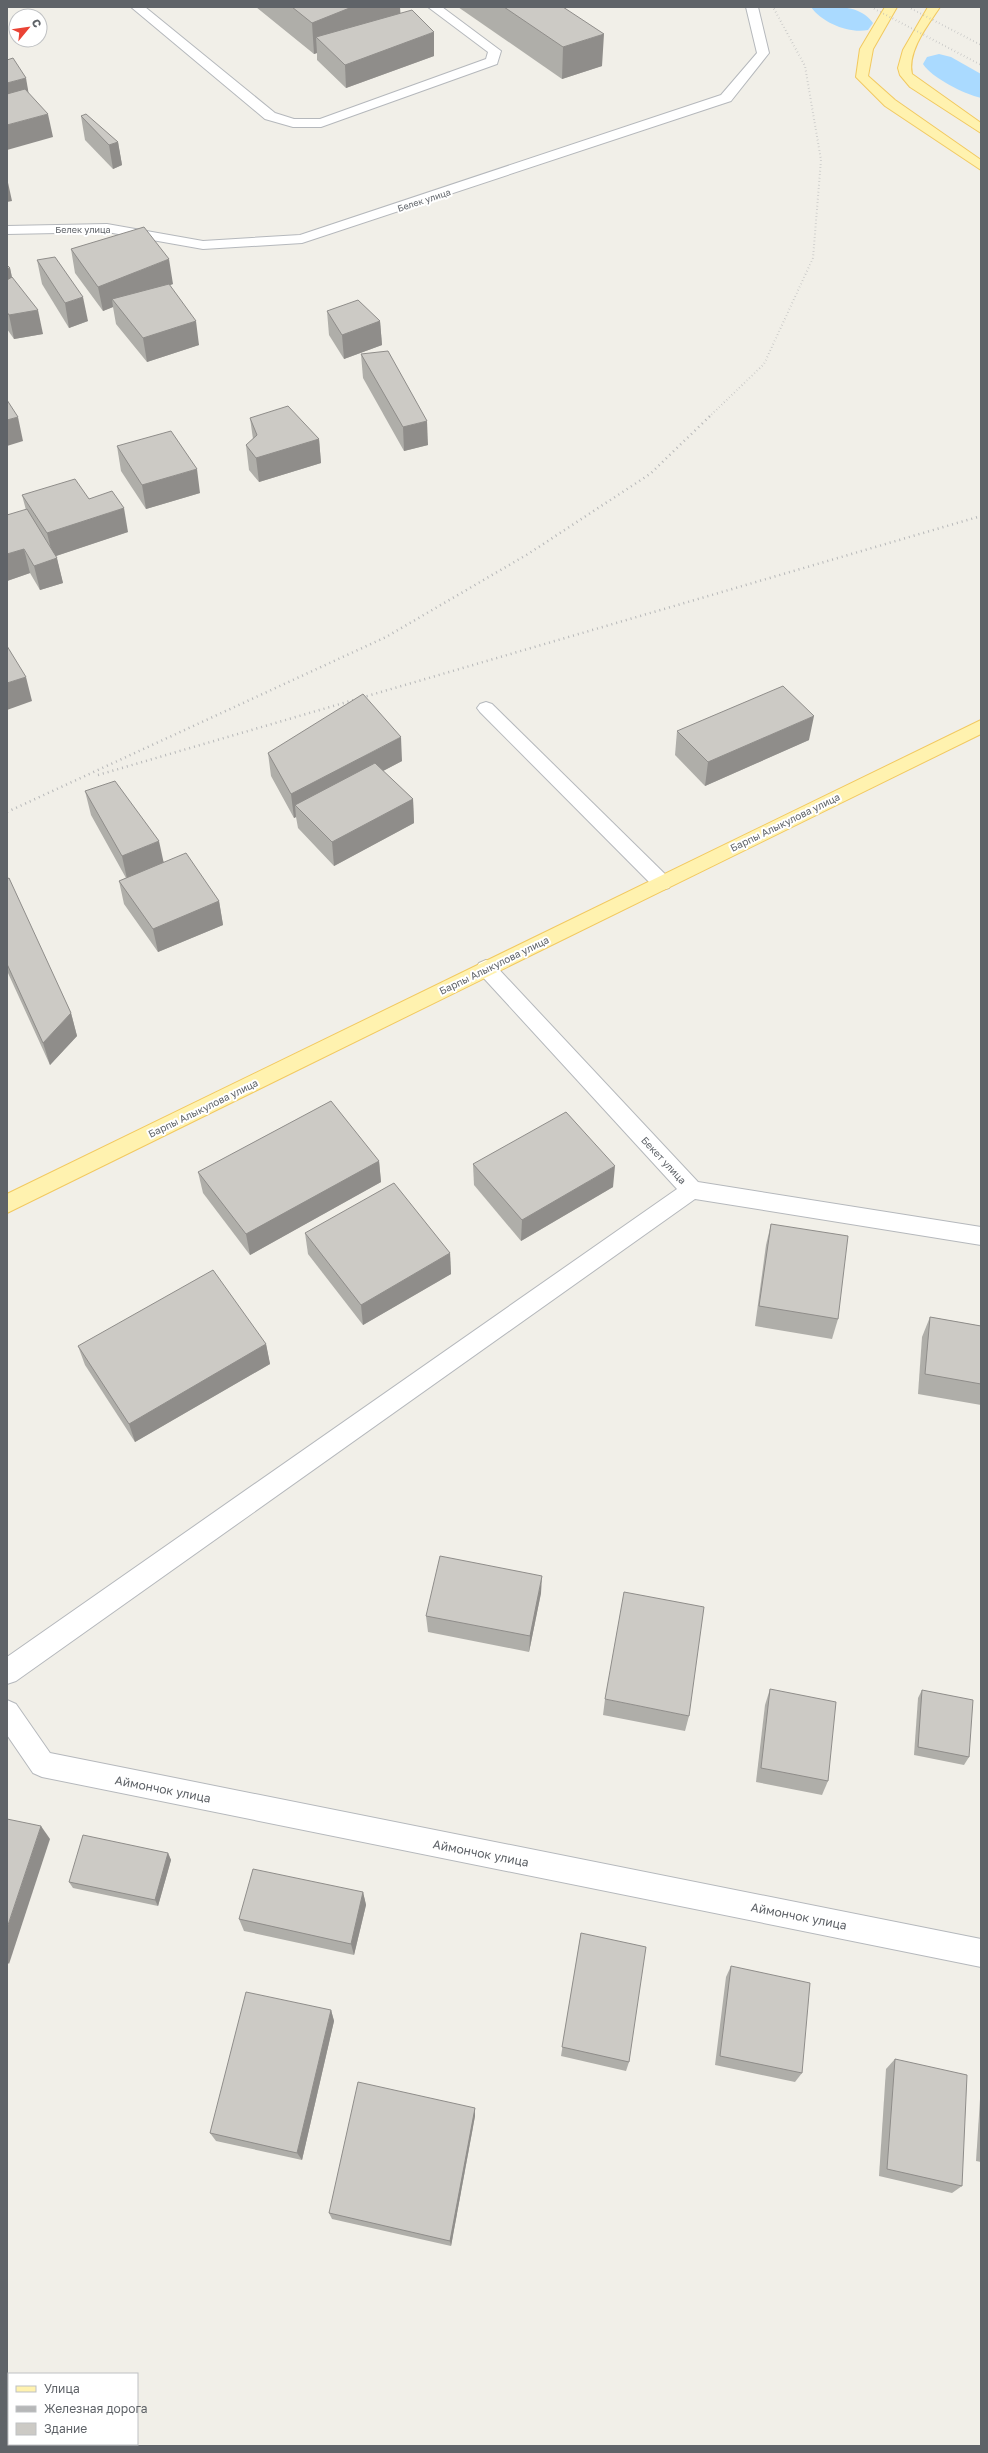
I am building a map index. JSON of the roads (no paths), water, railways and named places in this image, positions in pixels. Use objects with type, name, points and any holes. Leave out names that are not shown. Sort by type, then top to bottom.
[{"type":"main road","points":[[891,7],[866,51],[861,64],[862,77],[890,103],[981,166]]},
{"type":"main road","points":[[934,7],[910,49],[904,63],[906,74],[921,88],[981,129]]},
{"type":"main road","name":"Барпы Алыкулова улица","points":[[7,1204],[981,726]]},
{"type":"street","points":[[137,7],[270,116],[293,123],[321,123],[492,61],[494,51],[434,7]]},
{"type":"street","name":"Белек улица","points":[[7,230],[107,228],[203,245],[302,239],[726,98],[763,53],[752,7]]},
{"type":"street","points":[[486,708],[662,883]]},
{"type":"street","name":"Бекет улица","points":[[486,968],[692,1190],[981,1236]]},
{"type":"street","points":[[7,1672],[692,1190]]},
{"type":"street","name":"Аймончок улица","points":[[7,1713],[42,1764],[981,1953]]},
{"type":"waterway","points":[[827,7],[857,23]]},
{"type":"waterway","points":[[939,64],[981,88]]},
{"type":"railway","points":[[709,417],[764,364],[813,258],[821,160],[805,66],[773,7]]},
{"type":"railway","points":[[871,7],[981,65]]},
{"type":"railway","points":[[908,7],[981,45]]},
{"type":"railway","points":[[7,812],[386,637],[528,554],[650,474],[710,416]]},
{"type":"railway","points":[[98,775],[981,516]]}]
